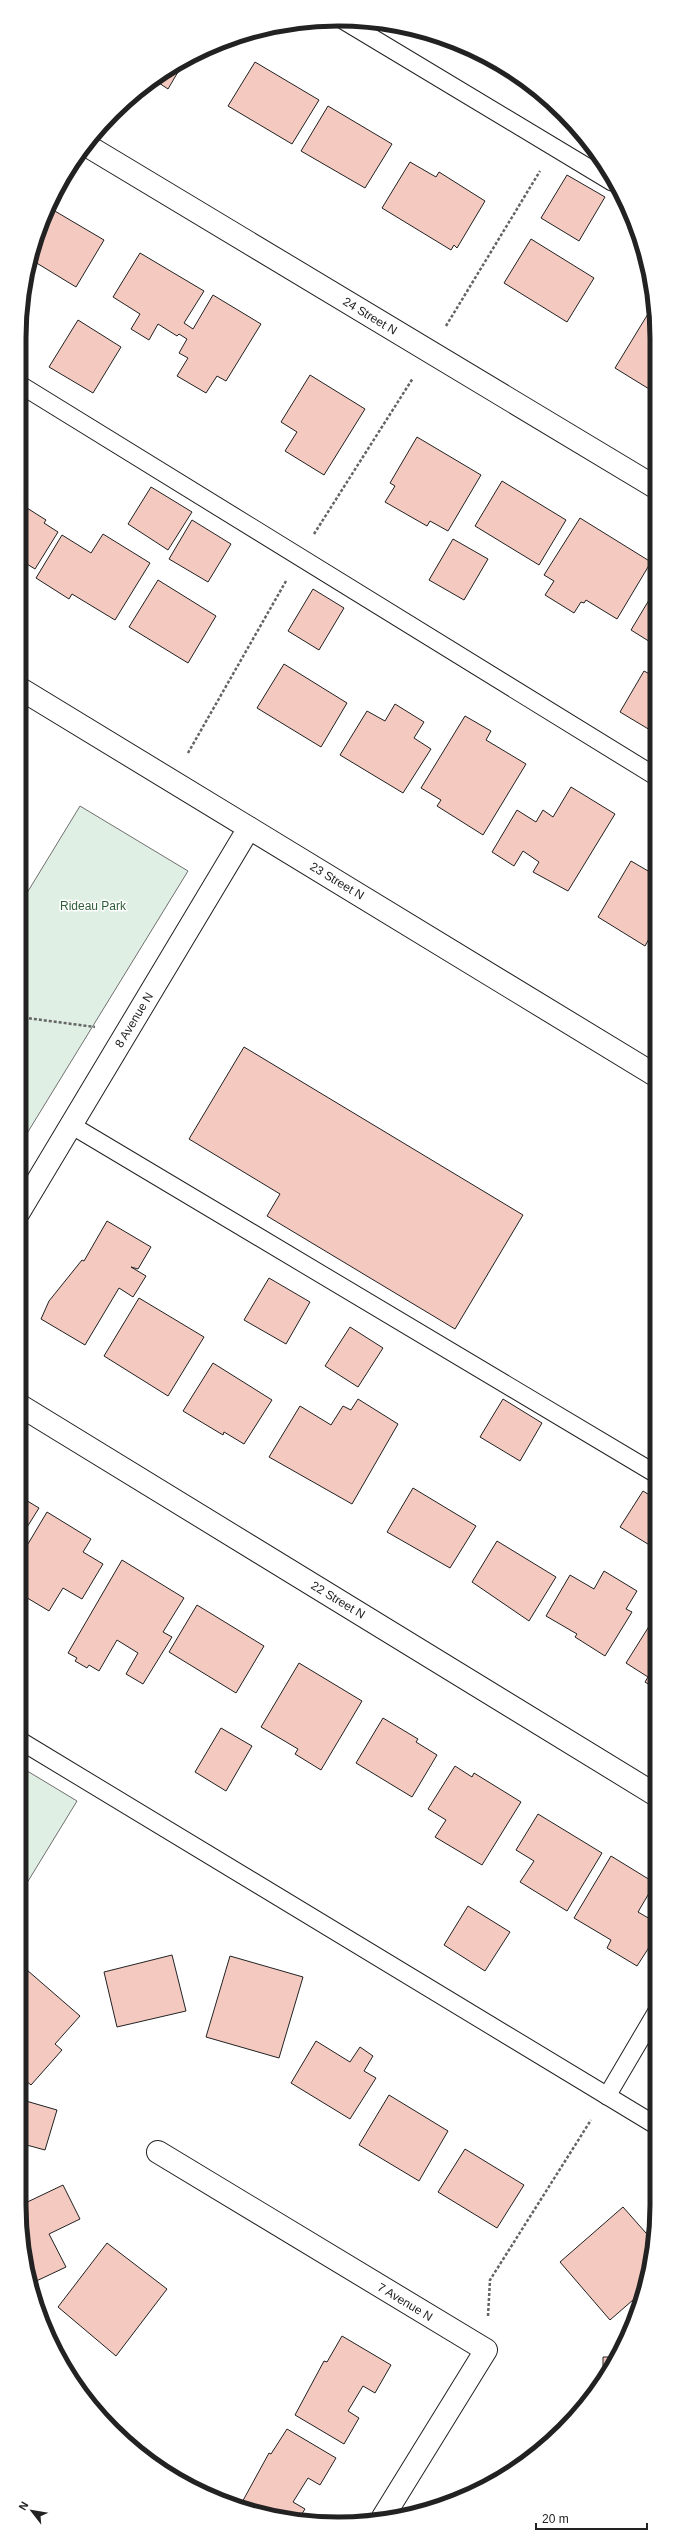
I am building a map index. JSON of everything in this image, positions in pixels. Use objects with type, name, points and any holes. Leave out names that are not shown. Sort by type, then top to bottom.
[{"type":"street","name":"24 Street N","points":[[90,148],[650,484]]},
{"type":"street","name":"23 Street N","points":[[26,692],[650,1072]]},
{"type":"street","name":"8 Avenue N","points":[[26,1200],[249,828]]},
{"type":"street","name":"22 Street N","points":[[26,1409],[650,1791]]},
{"type":"street","name":"7 Avenue N","points":[[158,2152],[486,2350]]},
{"type":"street","points":[[385,2513],[486,2350]]},
{"type":"lane","points":[[354,27],[605,178]]},
{"type":"lane","points":[[26,388],[650,773]]},
{"type":"lane","points":[[71,1125],[650,1470]]},
{"type":"lane","points":[[26,1744],[650,2122]]},
{"type":"lane","points":[[607,2096],[650,2023]]},
{"type":"path","points":[[430,352],[555,148]]},
{"type":"path","points":[[26,1018],[127,1031]]},
{"type":"path","points":[[486,2350],[490,2280],[607,2096]]},
{"type":"green space","name":"Rideau Park","points":[[80,806],[188,871],[26,1135],[26,895]]},
{"type":"green space","points":[[26,1770],[77,1801],[26,1885]]},
{"type":"building","points":[[255,62],[319,100],[292,144],[228,106]]},
{"type":"building","points":[[179,70],[168,89],[159,83]]},
{"type":"building","points":[[328,106],[392,144],[365,188],[301,151]]},
{"type":"building","points":[[410,162],[436,177],[439,172],[485,201],[457,248],[454,245],[451,250],[382,208]]},
{"type":"building","points":[[567,175],[605,197],[579,241],[541,218]]},
{"type":"building","points":[[54,210],[104,240],[76,287],[36,262]]},
{"type":"building","points":[[531,239],[594,278],[567,322],[504,283]]},
{"type":"building","points":[[140,253],[204,291],[184,323],[193,329],[213,295],[261,324],[226,381],[217,376],[206,393],[177,376],[188,358],[179,353],[187,339],[179,334],[177,336],[158,324],[149,340],[131,329],[140,314],[113,297]]},
{"type":"building","points":[[649,313],[650,390],[615,368]]},
{"type":"building","points":[[78,320],[121,347],[93,393],[49,367]]},
{"type":"building","points":[[310,375],[365,409],[324,475],[285,451],[297,432],[281,422]]},
{"type":"building","points":[[417,437],[481,475],[448,531],[430,521],[427,526],[385,502],[395,486],[390,483]]},
{"type":"building","points":[[502,481],[566,520],[539,565],[475,526]]},
{"type":"building","points":[[151,487],[192,512],[168,550],[128,524]]},
{"type":"building","points":[[26,507],[46,520],[44,523],[58,532],[35,569],[26,563]]},
{"type":"building","points":[[580,518],[650,561],[617,619],[586,600],[584,603],[581,602],[574,613],[545,595],[554,581],[544,575]]},
{"type":"building","points":[[192,520],[231,544],[208,582],[169,559]]},
{"type":"building","points":[[103,534],[150,563],[115,620],[72,594],[69,599],[36,578],[62,535],[91,553]]},
{"type":"building","points":[[453,539],[488,559],[464,600],[429,580]]},
{"type":"building","points":[[158,580],[216,616],[188,663],[129,627]]},
{"type":"building","points":[[313,589],[344,608],[319,650],[288,631]]},
{"type":"building","points":[[650,598],[650,642],[631,630]]},
{"type":"building","points":[[284,664],[347,703],[321,747],[257,708]]},
{"type":"building","points":[[644,671],[650,674],[650,730],[620,712]]},
{"type":"building","points":[[395,704],[424,722],[414,738],[431,749],[403,793],[340,755],[367,711],[385,721]]},
{"type":"building","points":[[465,716],[491,731],[486,740],[526,764],[483,835],[437,806],[441,800],[421,788]]},
{"type":"building","points":[[571,787],[615,814],[568,891],[533,872],[539,862],[523,851],[514,866],[492,852],[517,810],[536,822],[543,810],[553,817]]},
{"type":"building","points":[[631,861],[650,872],[650,937],[645,946],[598,917]]},
{"type":"building","points":[[244,1047],[523,1215],[455,1329],[267,1216],[280,1194],[189,1139]]},
{"type":"building","points":[[107,1221],[151,1247],[138,1269],[131,1267],[146,1276],[133,1297],[119,1288],[85,1345],[41,1319],[49,1301],[82,1260],[84,1261]]},
{"type":"building","points":[[269,1278],[310,1302],[286,1344],[244,1320]]},
{"type":"building","points":[[139,1298],[204,1337],[168,1396],[104,1356]]},
{"type":"building","points":[[350,1327],[383,1348],[358,1387],[325,1366]]},
{"type":"building","points":[[213,1363],[272,1400],[244,1444],[224,1432],[223,1435],[183,1411]]},
{"type":"building","points":[[358,1399],[398,1424],[352,1504],[269,1457],[300,1406],[331,1425],[343,1406],[351,1410]]},
{"type":"building","points":[[503,1399],[542,1423],[520,1461],[480,1437]]},
{"type":"building","points":[[413,1488],[476,1526],[450,1568],[387,1532]]},
{"type":"building","points":[[643,1491],[650,1495],[650,1545],[620,1527]]},
{"type":"building","points":[[26,1500],[39,1508],[26,1529]]},
{"type":"building","points":[[47,1512],[91,1539],[83,1552],[103,1564],[82,1599],[63,1588],[49,1611],[26,1597],[26,1547]]},
{"type":"building","points":[[497,1541],[556,1577],[529,1621],[472,1582]]},
{"type":"building","points":[[122,1560],[184,1598],[163,1632],[172,1637],[143,1684],[126,1674],[138,1653],[117,1640],[99,1671],[89,1665],[87,1668],[75,1661],[77,1658],[68,1653]]},
{"type":"building","points":[[604,1571],[637,1591],[626,1609],[632,1612],[605,1656],[575,1637],[577,1634],[546,1616],[570,1575],[594,1589]]},
{"type":"building","points":[[197,1605],[264,1646],[236,1693],[169,1652]]},
{"type":"building","points":[[650,1625],[650,1685],[645,1682],[648,1677],[626,1663]]},
{"type":"building","points":[[299,1663],[362,1701],[321,1770],[295,1754],[298,1749],[261,1727]]},
{"type":"building","points":[[383,1718],[418,1739],[416,1742],[437,1755],[412,1797],[356,1763]]},
{"type":"building","points":[[221,1728],[252,1746],[226,1791],[195,1772]]},
{"type":"building","points":[[455,1766],[472,1777],[474,1773],[521,1802],[482,1865],[435,1837],[446,1820],[428,1809]]},
{"type":"building","points":[[538,1814],[602,1853],[567,1911],[520,1882],[534,1861],[516,1850]]},
{"type":"building","points":[[611,1856],[650,1880],[650,1892],[638,1912],[650,1919],[650,1946],[637,1966],[607,1948],[611,1940],[574,1918]]},
{"type":"building","points":[[468,1906],[510,1932],[485,1971],[444,1945]]},
{"type":"building","points":[[172,1955],[186,2011],[117,2027],[104,1972]]},
{"type":"building","points":[[230,1956],[303,1977],[279,2058],[206,2037]]},
{"type":"building","points":[[27,1970],[80,2016],[55,2044],[62,2050],[31,2085],[26,2081]]},
{"type":"building","points":[[316,2041],[350,2062],[360,2047],[373,2056],[364,2071],[376,2078],[350,2119],[291,2083]]},
{"type":"building","points":[[389,2095],[448,2131],[419,2181],[359,2145]]},
{"type":"building","points":[[26,2101],[57,2110],[45,2150],[26,2145]]},
{"type":"building","points":[[465,2149],[524,2185],[497,2228],[438,2192]]},
{"type":"building","points":[[63,2185],[80,2219],[49,2234],[66,2267],[36,2281],[29,2246],[26,2203]]},
{"type":"building","points":[[623,2207],[648,2235],[644,2266],[635,2298],[610,2320],[560,2262]]},
{"type":"building","points":[[107,2243],[167,2289],[116,2356],[58,2307]]},
{"type":"building","points":[[342,2336],[391,2365],[375,2393],[363,2386],[348,2411],[359,2418],[344,2444],[295,2415],[324,2361],[327,2362]]},
{"type":"building","points":[[603,2357],[610,2357],[608,2361],[603,2369]]},
{"type":"building","points":[[287,2429],[336,2458],[320,2485],[308,2478],[293,2502],[305,2509],[302,2514],[277,2511],[243,2501],[269,2453],[271,2454]]}]
